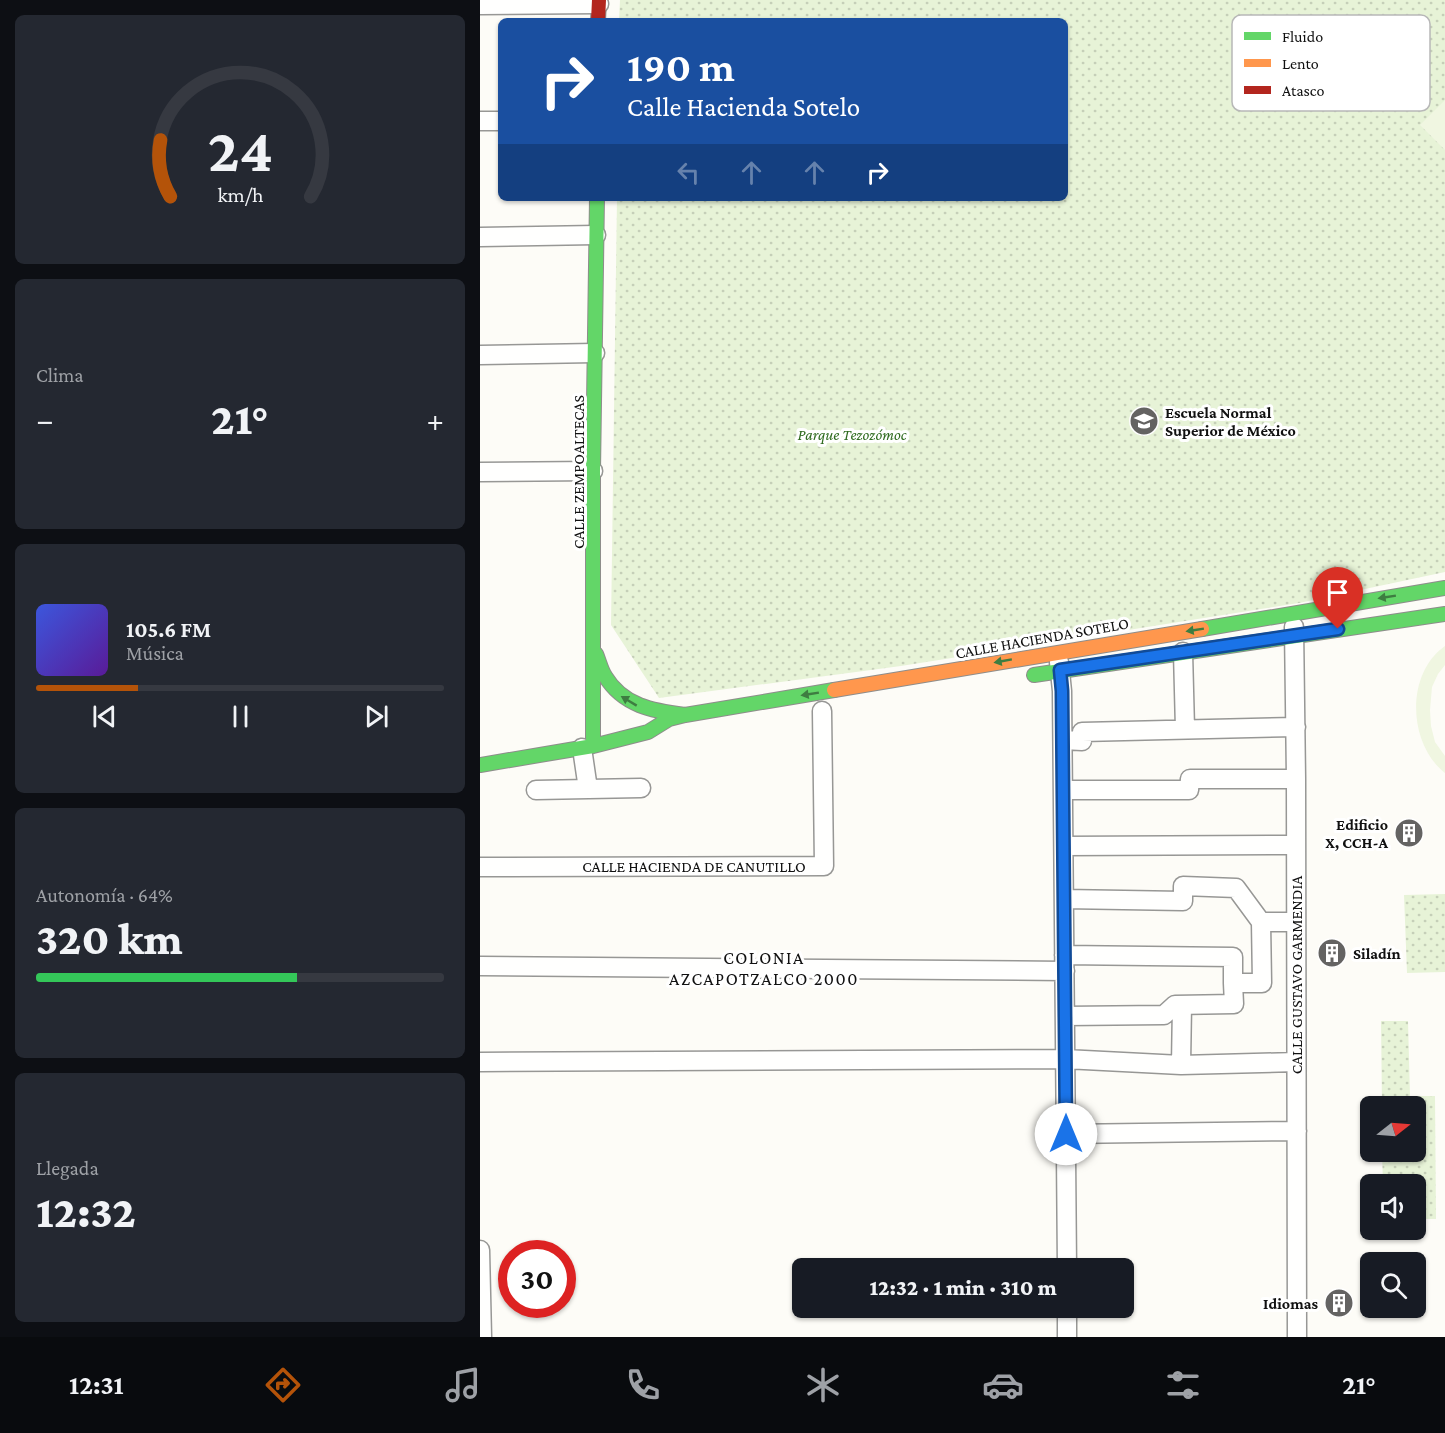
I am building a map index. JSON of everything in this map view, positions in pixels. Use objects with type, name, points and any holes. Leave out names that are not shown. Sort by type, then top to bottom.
[{"type":"street","points":[[480,5],[599,8]]},
{"type":"street","points":[[480,121],[498,121]]},
{"type":"street","name":"CALLE ZEMPOALTECAS","points":[[587,747],[594,650],[593,471],[597,201]]},
{"type":"street","points":[[480,237],[596,235]]},
{"type":"street","points":[[480,355],[595,353]]},
{"type":"street","points":[[480,472],[593,471]]},
{"type":"street","name":"CALLE HACIENDA SOTELO","points":[[483,764],[587,747],[648,732],[669,719],[685,715],[1445,588]]},
{"type":"street","name":"CALLE GUSTAVO GARMENDIA","points":[[1292,613],[1295,636],[1296,727],[1297,1337]]},
{"type":"street","points":[[1026,676],[1445,614]]},
{"type":"street","points":[[594,650],[606,677],[622,697],[643,708],[685,715]]},
{"type":"street","points":[[1058,652],[1063,740],[1067,1258]]},
{"type":"street","points":[[1183,652],[1185,729]]},
{"type":"street","name":"CALLE HACIENDA DE CANUTILLO","points":[[480,867],[824,866],[822,711]]},
{"type":"street","points":[[1063,740],[1082,741],[1082,732],[1296,727]]},
{"type":"street","name":"CALLE HACIENDA SOTELO","points":[[648,732],[670,735]]},
{"type":"street","points":[[587,747],[588,789]]},
{"type":"street","points":[[1063,790],[1189,790],[1190,779],[1296,778]]},
{"type":"street","points":[[536,790],[641,788]]},
{"type":"street","points":[[1064,846],[1296,845]]},
{"type":"street","points":[[1064,899],[1183,901],[1183,886],[1236,888],[1261,922],[1262,983],[1233,983]]},
{"type":"street","points":[[1261,922],[1296,922]]},
{"type":"street","points":[[480,966],[1064,963],[1233,957],[1234,1004],[1175,1005],[1164,1015],[1065,1016]]},
{"type":"street","points":[[1181,1065],[1182,1005]]},
{"type":"street","points":[[480,1062],[1065,1059],[1181,1065],[1296,1062]]},
{"type":"street","points":[[1066,1134],[1297,1131]]},
{"type":"street","points":[[480,1250],[482,1337]]},
{"type":"street","points":[[1067,1318],[1067,1337]]},
{"type":"green space","name":"Parque Tezozómoc","points":[[620,0],[1445,0],[1445,572],[1299,603],[901,666],[659,698],[611,625],[617,201],[1068,201],[1068,18],[619,18]]},
{"type":"green space","points":[[1445,100],[1445,150],[1420,125]]},
{"type":"green space","points":[[1445,646],[1445,665],[1432,687],[1430,710],[1435,742],[1445,756],[1445,773],[1433,760],[1424,745],[1418,727],[1416,709],[1423,674],[1432,658]]},
{"type":"green space","points":[[1445,894],[1445,972],[1407,973],[1404,895]]},
{"type":"green space","points":[[1381,1021],[1408,1021],[1410,1096],[1382,1096]]},
{"type":"green space","points":[[1426,1096],[1435,1096],[1436,1219],[1426,1219],[1426,1174],[1383,1174],[1382,1162],[1426,1162]]},
{"type":"traffic: fast","points":[[593,746],[593,471],[597,201]]},
{"type":"traffic: fast","points":[[1202,629],[1445,588]]},
{"type":"traffic: fast","points":[[1034,675],[1445,614]]},
{"type":"traffic: fast","points":[[596,654],[605,676],[621,694],[650,709],[685,715]]},
{"type":"traffic: fast","points":[[480,765],[593,746],[648,732],[669,719],[685,715],[834,690]]},
{"type":"traffic: slow","points":[[834,690],[1202,629]]},
{"type":"traffic: jam","points":[[598,18],[599,0]]},
{"type":"place","name":"Escuela Normal Superior de México","points":[[1144,421]]},
{"type":"place","name":"Edificio X, CCH-A","points":[[1409,833]]},
{"type":"place","name":"Siladín","points":[[1332,953]]},
{"type":"place","name":"Idiomas","points":[[1339,1303]]},
{"type":"district","name":"COLONIA AZCAPOTZALCO 2000","points":[[764,968]]},
{"type":"route","points":[[1066,1134],[1060,670],[1338,629]]}]
